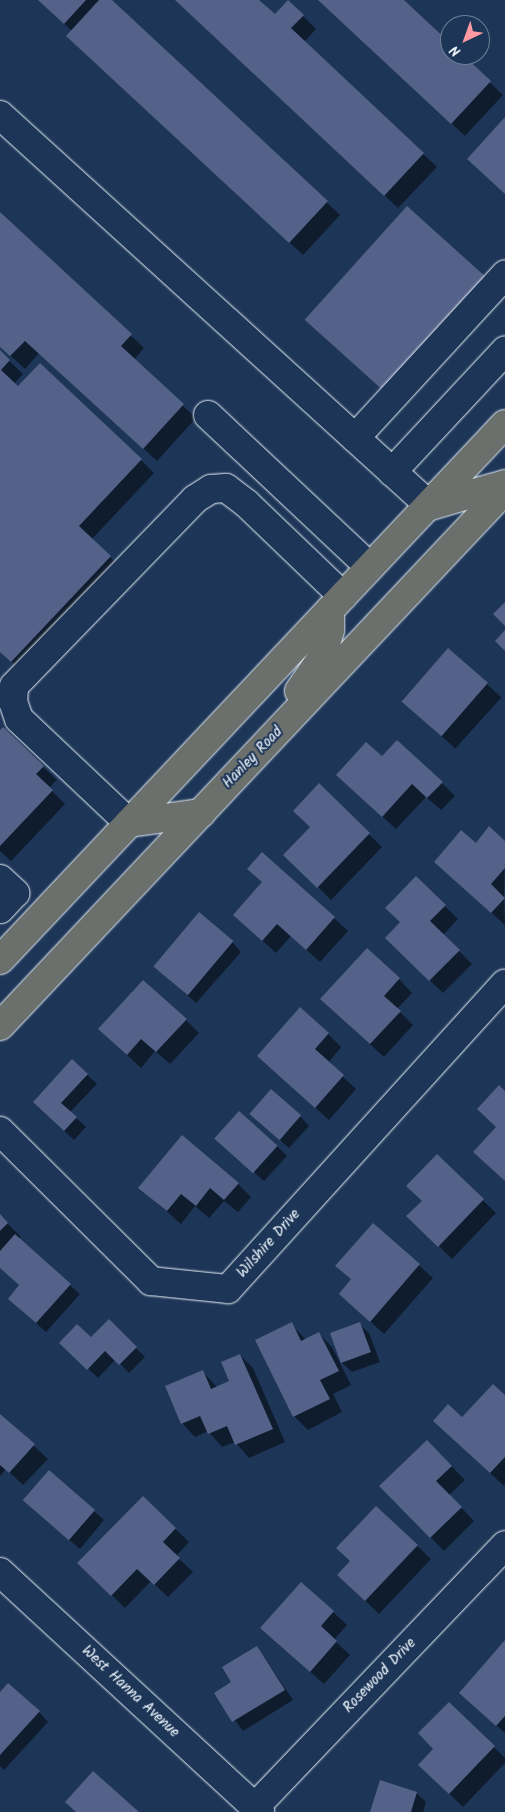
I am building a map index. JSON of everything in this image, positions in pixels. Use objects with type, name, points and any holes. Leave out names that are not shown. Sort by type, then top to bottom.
[{"type":"main road","points":[[0,960],[370,567],[430,506],[505,424]]},
{"type":"main road","points":[[430,506],[505,484]]},
{"type":"main road","name":"Hanley Road","points":[[0,1026],[505,490]]},
{"type":"main road","points":[[260,751],[323,656],[336,603]]},
{"type":"main road","points":[[130,823],[201,813]]},
{"type":"street","points":[[0,115],[430,506]]},
{"type":"street","points":[[354,438],[505,275]]},
{"type":"street","points":[[392,472],[505,351]]},
{"type":"street","points":[[208,415],[370,567]]},
{"type":"street","points":[[130,823],[19,719],[13,702],[14,686],[194,499],[211,489],[226,488],[247,504],[336,603]]},
{"type":"street","points":[[0,879],[15,893],[0,909]]},
{"type":"street","name":"Wilshire Drive","points":[[0,1131],[151,1281],[228,1289],[505,984]]},
{"type":"street","name":"Rosewood Drive","points":[[257,1810],[505,1545]]},
{"type":"street","name":"West Hanna Avenue","points":[[0,1572],[257,1810]]},
{"type":"building","points":[[38,0],[86,0],[64,24]]},
{"type":"building","points":[[99,0],[112,0],[328,201],[289,243],[66,36]]},
{"type":"building","points":[[175,0],[259,0],[275,14],[288,0],[304,15],[291,28],[424,153],[384,196]]},
{"type":"building","points":[[318,0],[404,0],[440,34],[440,65],[474,65],[491,81],[451,124]]},
{"type":"building","points":[[505,117],[505,194],[467,159]]},
{"type":"building","points":[[407,206],[485,276],[383,390],[305,320]]},
{"type":"building","points":[[0,212],[132,334],[121,346],[184,404],[143,449],[25,341],[10,356],[0,347]]},
{"type":"building","points":[[0,350],[10,360],[1,370],[18,386],[40,363],[142,459],[79,526],[111,556],[11,662],[0,652]]},
{"type":"building","points":[[505,602],[505,626],[493,614]]},
{"type":"building","points":[[505,630],[505,651],[495,641]]},
{"type":"building","points":[[448,648],[488,683],[441,736],[401,702]]},
{"type":"building","points":[[3,727],[44,766],[36,774],[53,790],[0,846],[0,730]]},
{"type":"building","points":[[397,740],[443,782],[427,798],[412,784],[382,817],[336,775],[366,742],[382,756]]},
{"type":"building","points":[[319,783],[370,833],[317,888],[283,855],[310,827],[293,811]]},
{"type":"building","points":[[489,826],[505,841],[505,868],[491,884],[505,898],[491,913],[434,862],[461,830],[476,843]]},
{"type":"building","points":[[262,852],[335,917],[306,950],[277,924],[262,941],[233,915],[262,882],[247,869]]},
{"type":"building","points":[[416,876],[446,905],[430,921],[460,950],[429,981],[385,938],[400,922],[385,908]]},
{"type":"building","points":[[199,912],[233,941],[188,995],[153,966]]},
{"type":"building","points":[[367,948],[400,978],[384,996],[401,1011],[370,1044],[320,999]]},
{"type":"building","points":[[143,980],[187,1019],[156,1052],[141,1039],[127,1055],[98,1029]]},
{"type":"building","points":[[300,1007],[329,1033],[315,1049],[344,1075],[315,1108],[257,1056]]},
{"type":"building","points":[[72,1059],[88,1074],[61,1103],[77,1117],[64,1131],[33,1102]]},
{"type":"building","points":[[499,1085],[505,1091],[505,1181],[473,1152],[496,1127],[477,1109]]},
{"type":"building","points":[[271,1089],[301,1115],[280,1140],[249,1114]]},
{"type":"building","points":[[239,1111],[278,1146],[253,1173],[214,1138]]},
{"type":"building","points":[[182,1135],[239,1183],[224,1200],[210,1188],[196,1206],[181,1194],[167,1211],[138,1188]]},
{"type":"building","points":[[437,1154],[484,1199],[438,1247],[406,1216],[422,1201],[406,1186]]},
{"type":"building","points":[[0,1214],[8,1223],[0,1231]]},
{"type":"building","points":[[373,1223],[420,1264],[370,1322],[339,1294],[351,1279],[335,1266]]},
{"type":"building","points":[[15,1234],[71,1284],[36,1323],[8,1299],[19,1285],[0,1268],[0,1251]]},
{"type":"building","points":[[109,1319],[137,1347],[119,1365],[105,1351],[87,1370],[59,1343],[77,1324],[91,1337]]},
{"type":"building","points":[[292,1322],[301,1341],[319,1332],[339,1371],[320,1380],[330,1399],[293,1417],[255,1340]]},
{"type":"building","points":[[360,1322],[371,1352],[341,1363],[330,1333]]},
{"type":"building","points":[[240,1354],[273,1429],[235,1445],[227,1426],[208,1434],[200,1416],[181,1424],[165,1386],[203,1370],[211,1389],[229,1381],[221,1362]]},
{"type":"building","points":[[493,1384],[505,1395],[505,1457],[490,1473],[433,1421],[448,1404],[462,1417]]},
{"type":"building","points":[[0,1414],[35,1444],[9,1473],[0,1465]]},
{"type":"building","points":[[427,1440],[452,1466],[436,1481],[462,1507],[430,1538],[379,1486]]},
{"type":"building","points":[[49,1470],[95,1510],[69,1540],[23,1500]]},
{"type":"building","points":[[143,1496],[176,1528],[163,1542],[180,1558],[154,1585],[137,1569],[111,1596],[77,1563]]},
{"type":"building","points":[[376,1506],[418,1545],[365,1601],[337,1575],[350,1561],[336,1548]]},
{"type":"building","points":[[301,1582],[334,1611],[321,1626],[337,1641],[310,1672],[260,1628]]},
{"type":"building","points":[[505,1640],[505,1716],[496,1726],[459,1693]]},
{"type":"building","points":[[257,1646],[285,1690],[232,1722],[214,1693],[231,1682],[222,1667]]},
{"type":"building","points":[[8,1683],[40,1711],[0,1755],[0,1692]]},
{"type":"building","points":[[449,1702],[495,1746],[449,1794],[418,1765],[433,1749],[418,1733]]},
{"type":"building","points":[[93,1771],[139,1812],[76,1812],[65,1802]]},
{"type":"building","points":[[380,1780],[417,1792],[411,1812],[370,1812]]}]
